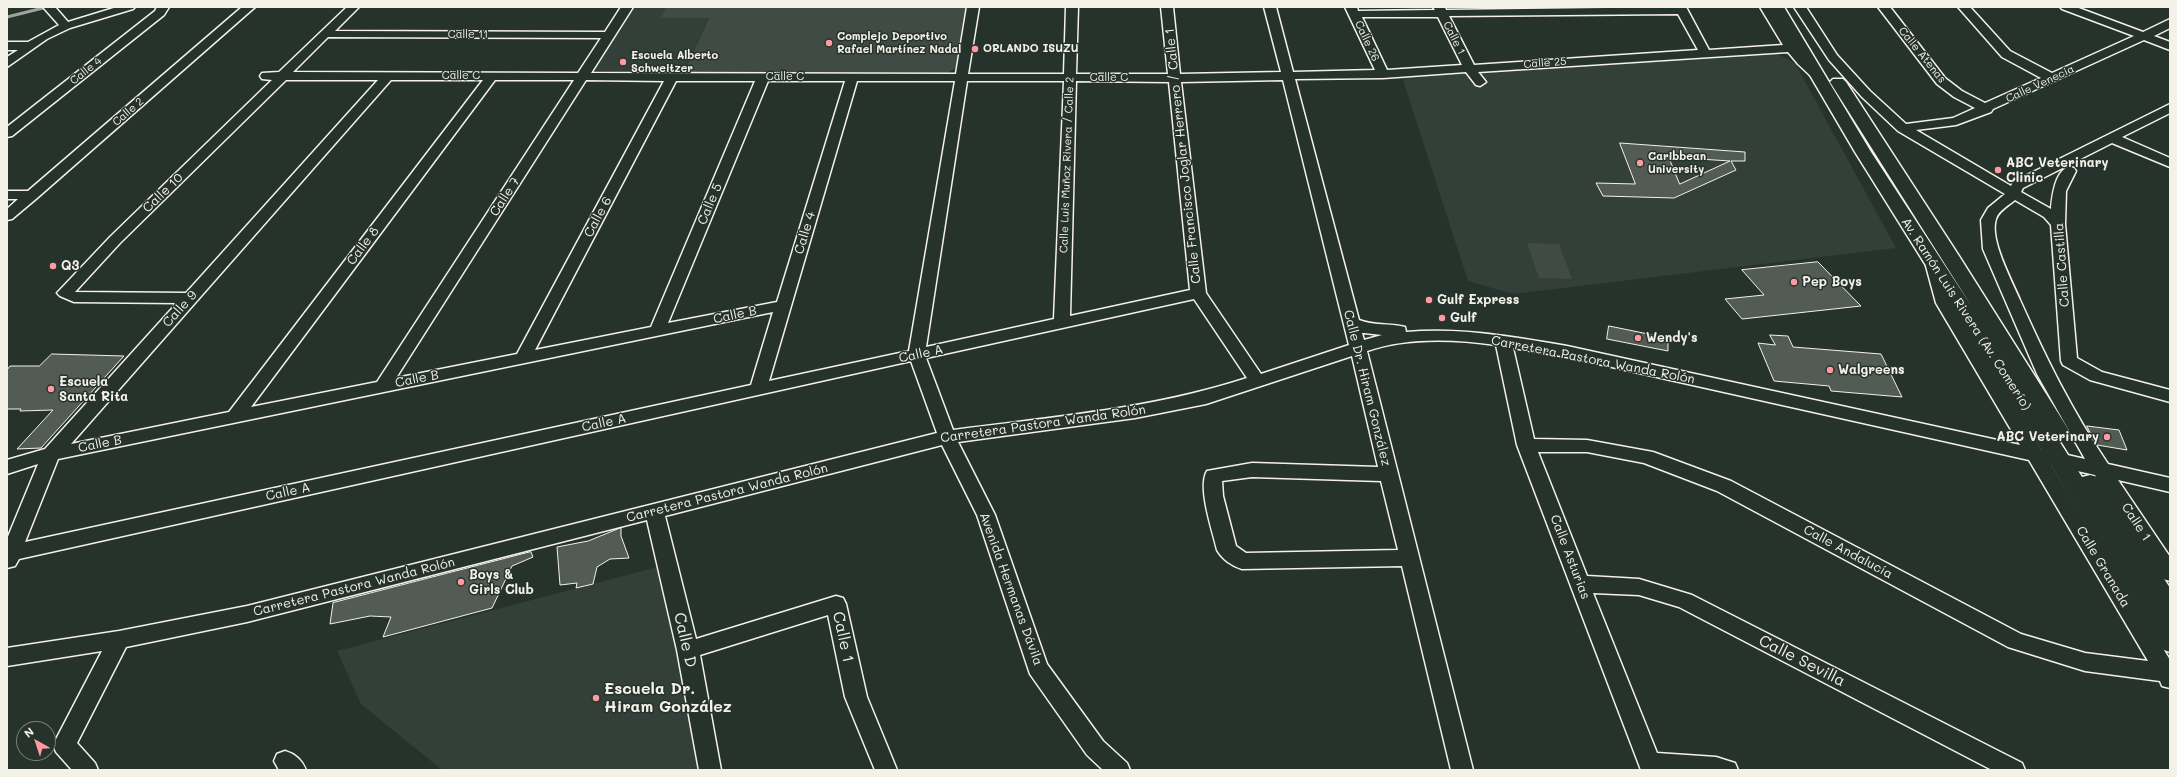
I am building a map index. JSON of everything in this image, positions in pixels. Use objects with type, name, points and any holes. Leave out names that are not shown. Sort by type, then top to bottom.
[{"type":"main road","name":"Av. Ramón Luis Rivera (Av. Comerío)","points":[[1777,7],[1796,48],[1819,77],[1863,152],[2060,461],[2170,641]]},
{"type":"main road","name":"Av. Ramón Luis Rivera (Av. Comerío)","points":[[1790,7],[1950,256],[2170,609]]},
{"type":"street","points":[[49,7],[66,26]]},
{"type":"street","points":[[7,63],[66,26],[130,7]]},
{"type":"street","name":"Calle 4","points":[[7,133],[160,13],[163,7]]},
{"type":"street","name":"Calle 2","points":[[7,216],[249,7]]},
{"type":"street","name":"Calle 10","points":[[190,298],[74,297],[65,293],[115,240],[353,7]]},
{"type":"street","name":"Calle 7","points":[[382,387],[627,7]]},
{"type":"street","points":[[917,355],[973,7]]},
{"type":"street","name":"Calle Luis Muñoz Rivera / Calle 2","points":[[1062,323],[1072,7]]},
{"type":"street","name":"Calle Francisco Joglar Herrero / Calle 1","points":[[1167,7],[1198,293],[1258,382]]},
{"type":"street","name":"Calle Dr. Hiram González","points":[[1270,7],[1358,348],[1462,770]]},
{"type":"street","points":[[1766,7],[1796,48]]},
{"type":"street","points":[[1800,7],[1833,57],[1866,94],[1903,128],[2048,214],[2058,224]]},
{"type":"street","name":"Calle Atenas","points":[[1884,7],[1941,81],[1958,94],[1987,109]]},
{"type":"street","points":[[1964,7],[2006,54],[2026,66],[2052,78]]},
{"type":"street","points":[[2066,7],[2170,46]]},
{"type":"street","points":[[1352,10],[1681,9],[1705,53]]},
{"type":"street","name":"Calle 26","points":[[1352,10],[1382,74]]},
{"type":"street","name":"Calle 1","points":[[1440,10],[1470,69],[1480,82]]},
{"type":"street","name":"Calle Venecia","points":[[1903,128],[1956,121],[1987,109],[2168,26],[2170,22]]},
{"type":"street","name":"Calle 11","points":[[326,34],[610,35]]},
{"type":"street","points":[[7,46],[32,46]]},
{"type":"street","name":"Calle 25","points":[[1287,76],[1382,74],[1796,48]]},
{"type":"street","name":"Calle C","points":[[266,76],[1174,78],[1287,76]]},
{"type":"street","name":"Calle 9","points":[[9,558],[51,454],[388,76]]},
{"type":"street","name":"Calle 8","points":[[234,417],[492,76]]},
{"type":"street","name":"Calle 6","points":[[523,358],[672,77]]},
{"type":"street","name":"Calle 5","points":[[656,331],[763,77]]},
{"type":"street","name":"Calle 4","points":[[758,389],[852,77]]},
{"type":"street","points":[[2013,194],[2029,191],[2069,171],[2170,108]]},
{"type":"street","points":[[2118,140],[2170,119]]},
{"type":"street","points":[[2118,140],[2170,163]]},
{"type":"street","name":"Calle 1","points":[[2118,140],[2018,185],[2013,194],[1993,211],[1988,220],[1990,249],[2045,374],[2080,437],[2170,573]]},
{"type":"street","name":"Calle Castilla","points":[[2069,171],[2059,191],[2058,224],[2069,360],[2096,376],[2170,396]]},
{"type":"street","points":[[7,195],[32,195]]},
{"type":"street","name":"Calle Granada","points":[[1933,262],[1944,303],[2168,676]]},
{"type":"street","name":"Calle A","points":[[9,558],[758,389],[1198,293]]},
{"type":"street","name":"Calle B","points":[[7,467],[51,454],[784,305]]},
{"type":"street","points":[[1351,323],[1364,328],[1398,331],[1410,335]]},
{"type":"street","name":"Carretera Pastora Wanda Rolón","points":[[7,657],[119,640],[247,614],[947,437],[1135,412],[1206,398],[1382,340],[1410,335],[1503,340],[1733,388],[2170,485]]},
{"type":"street","name":"Calle Asturias","points":[[1503,340],[1526,445],[1651,767]]},
{"type":"street","name":"Avenida Hermanas Dávila","points":[[917,355],[947,437],[986,515],[1038,668],[1095,748],[1118,770]]},
{"type":"street","name":"Calle Andalucía","points":[[1526,445],[1587,446],[1647,457],[1724,486],[2015,641],[2085,662],[2168,676]]},
{"type":"street","points":[[1389,474],[1252,470],[1213,476],[1214,496],[1227,550],[1242,561],[1410,558]]},
{"type":"street","name":"Calle D","points":[[654,511],[688,650],[710,770]]},
{"type":"street","name":"Calle Sevilla","points":[[1580,584],[1639,587],[1685,601],[2014,770]]},
{"type":"street","name":"Calle 1","points":[[688,650],[836,604],[856,697],[886,770]]},
{"type":"street","points":[[88,770],[64,745],[119,640]]},
{"type":"street","points":[[1651,767],[1716,767],[1727,770]]},
{"type":"shaded area","points":[[632,7],[666,7],[660,18],[709,17],[683,75],[590,73]]},
{"type":"shaded area","name":"Complejo Deportivo Rafael Martínez Nadal","points":[[666,7],[963,7],[968,9],[956,68],[947,73],[683,75],[709,18],[660,18]]},
{"type":"shaded area","name":"Caribbean University","points":[[1775,53],[1795,63],[1896,248],[1513,294],[1468,281],[1402,77]]},
{"type":"shaded area","points":[[1527,243],[1559,244],[1572,279],[1539,278]]},
{"type":"shaded area","points":[[673,563],[713,770],[442,770],[361,704],[337,651]]},
{"type":"building","name":"Caribbean University","points":[[1620,143],[1745,152],[1745,161],[1731,161],[1736,170],[1674,198],[1603,196],[1596,183],[1635,184]],"holes":[[[1669,157],[1730,161],[1680,184]]]},
{"type":"building","name":"Pep Boys","points":[[1818,262],[1861,306],[1742,319],[1725,299],[1764,295],[1742,270]]},
{"type":"building","name":"Wendy's","points":[[1609,326],[1668,338],[1668,351],[1607,339]]},
{"type":"building","name":"Walgreens","points":[[1770,335],[1788,336],[1793,347],[1881,354],[1902,397],[1831,391],[1829,386],[1774,381],[1758,343],[1775,345]]},
{"type":"building","name":"Escuela Santa Rita","points":[[52,354],[124,356],[41,448],[17,449],[53,410],[20,411],[21,409],[7,409],[7,370],[10,366],[39,366]]},
{"type":"building","name":"ABC Veterinary","points":[[2087,426],[2119,430],[2127,450],[2097,445]]},
{"type":"building","points":[[621,528],[621,536],[629,558],[610,559],[597,567],[593,584],[576,588],[577,583],[560,585],[557,547],[588,541]]},
{"type":"building","name":"Boys & Girls Club","points":[[531,552],[533,557],[512,566],[492,608],[383,637],[391,617],[370,616],[330,624],[333,603]]},
{"type":"waterway","points":[[7,17],[47,7]]},
{"type":"place","name":"Complejo Deportivo Rafael Martínez Nadal","points":[[829,43]]},
{"type":"place","name":"ORLANDO ISUZU","points":[[975,49]]},
{"type":"place","name":"Escuela Alberto Schweitzer","points":[[623,62]]},
{"type":"place","name":"Caribbean University","points":[[1640,163]]},
{"type":"place","name":"ABC Veterinary Clinic","points":[[1998,170]]},
{"type":"place","name":"Q3","points":[[53,266]]},
{"type":"place","name":"Pep Boys","points":[[1794,282]]},
{"type":"place","name":"Gulf Express","points":[[1429,300]]},
{"type":"place","name":"Gulf","points":[[1442,318]]},
{"type":"place","name":"Wendy's","points":[[1638,338]]},
{"type":"place","name":"Walgreens","points":[[1830,370]]},
{"type":"place","name":"Escuela Santa Rita","points":[[51,389]]},
{"type":"place","name":"ABC Veterinary","points":[[2107,437]]},
{"type":"place","name":"Boys & Girls Club","points":[[461,582]]},
{"type":"place","name":"Escuela Dr. Hiram González","points":[[596,698]]}]
